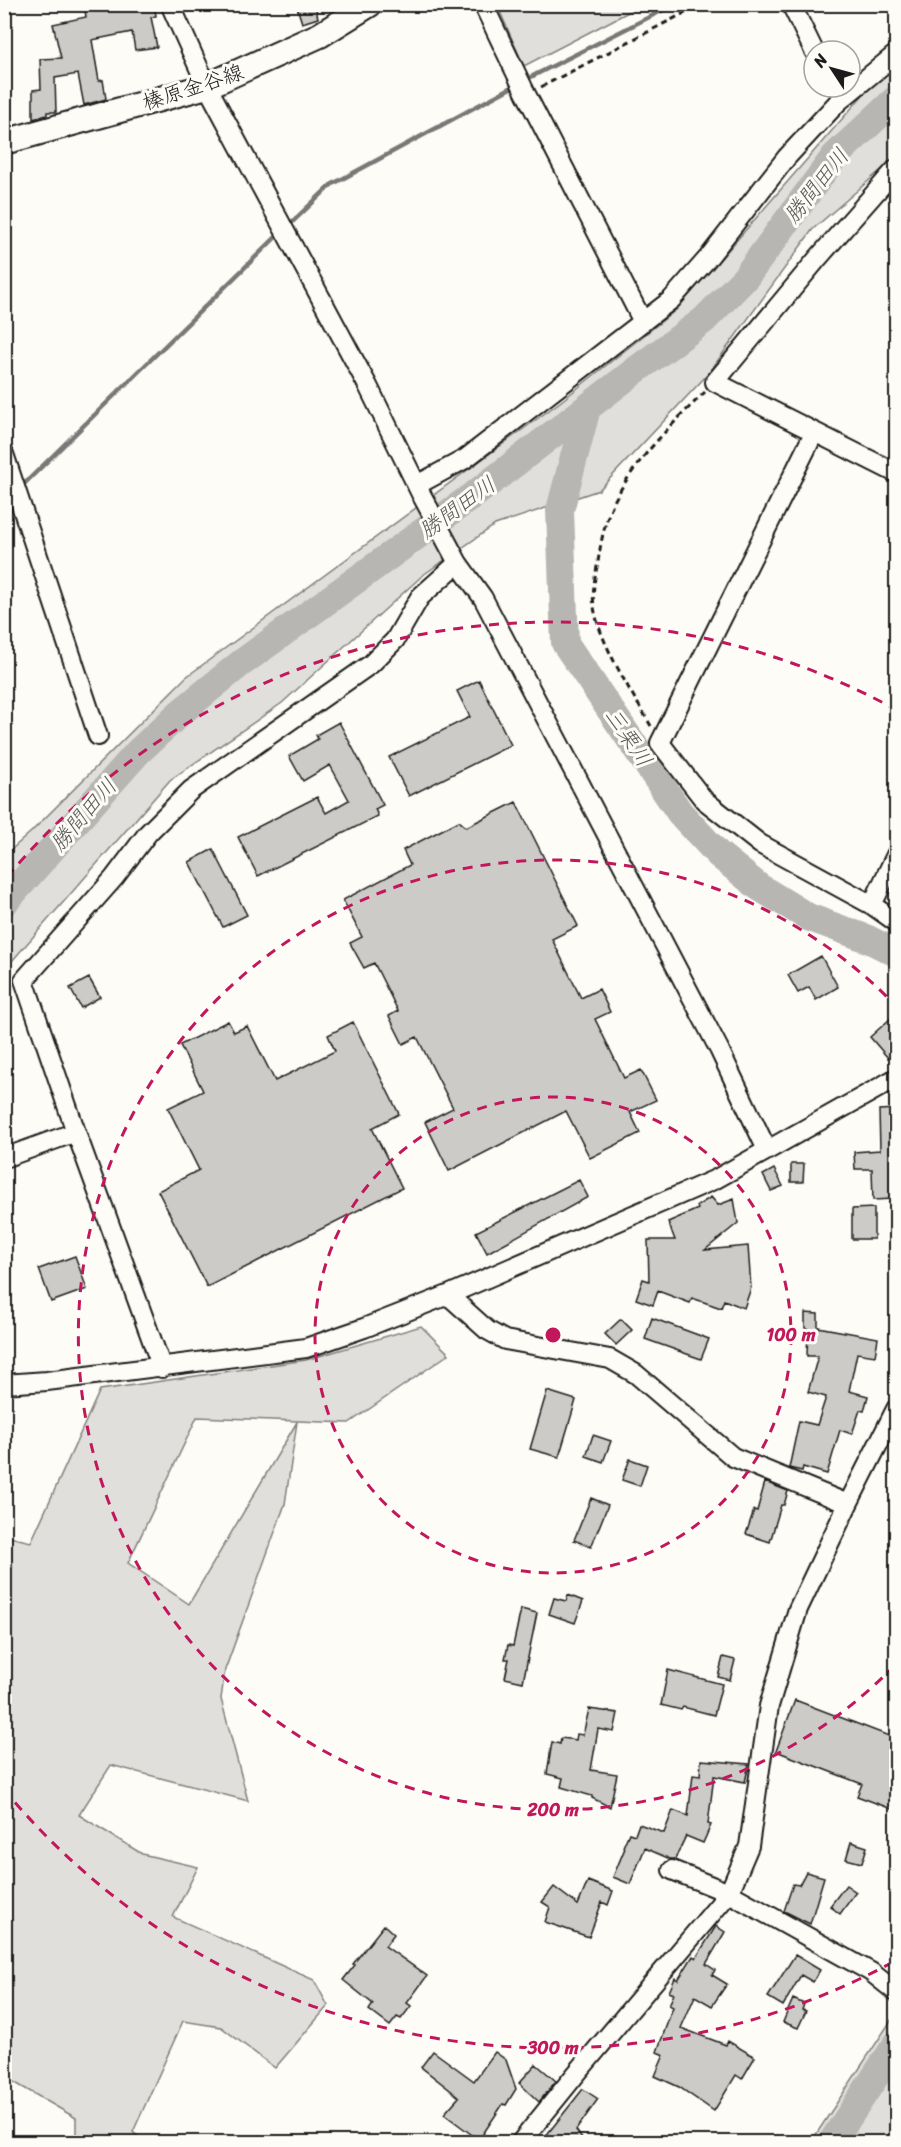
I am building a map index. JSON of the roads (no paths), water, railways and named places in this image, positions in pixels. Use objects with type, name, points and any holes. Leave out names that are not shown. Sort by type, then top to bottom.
[{"type":"main road","name":"榛原金谷線","points":[[4,142],[207,86],[320,35],[370,4]]},
{"type":"street","points":[[170,4],[207,86],[368,386],[455,558],[483,598],[511,650],[719,1049],[767,1150]]},
{"type":"street","points":[[483,4],[526,94],[643,322]]},
{"type":"street","points":[[791,4],[808,39]]},
{"type":"street","points":[[862,77],[897,54]]},
{"type":"street","points":[[419,490],[465,459],[671,300],[708,258],[832,99]]},
{"type":"street","points":[[897,170],[818,258],[715,382],[897,473]]},
{"type":"street","points":[[814,433],[660,743],[704,800],[760,844],[872,905],[897,922]]},
{"type":"street","points":[[4,454],[98,736]]},
{"type":"street","points":[[162,1368],[24,980],[114,878],[148,833],[191,790],[371,664],[395,640],[420,597],[455,558]]},
{"type":"street","points":[[872,905],[897,855]]},
{"type":"street","points":[[4,1384],[162,1368],[306,1348],[448,1295],[716,1179],[897,1078]]},
{"type":"street","points":[[4,1158],[76,1131]]},
{"type":"street","points":[[448,1295],[487,1330],[505,1340],[610,1359],[636,1374],[733,1457],[848,1504]]},
{"type":"street","points":[[521,2142],[729,1893],[749,1846],[769,1706],[795,1620],[848,1504],[897,1409]]},
{"type":"street","points":[[672,1870],[729,1893],[871,1972],[897,1992]]},
{"type":"waterway","points":[[523,81],[675,4]]},
{"type":"waterway","points":[[287,227],[331,185],[516,85]]},
{"type":"waterway","name":"勝間田川","points":[[4,903],[138,752],[181,712],[240,664],[475,494],[704,320],[745,278],[835,156],[896,99]]},
{"type":"waterway","points":[[21,487],[281,232]]},
{"type":"waterway","name":"三栗川","points":[[587,408],[560,510],[565,643],[680,813],[718,854],[759,887],[808,917],[868,939],[896,953]]},
{"type":"waterway","points":[[4,504],[13,495]]},
{"type":"waterway","name":"三栗川","points":[[832,2142],[896,2045]]}]
